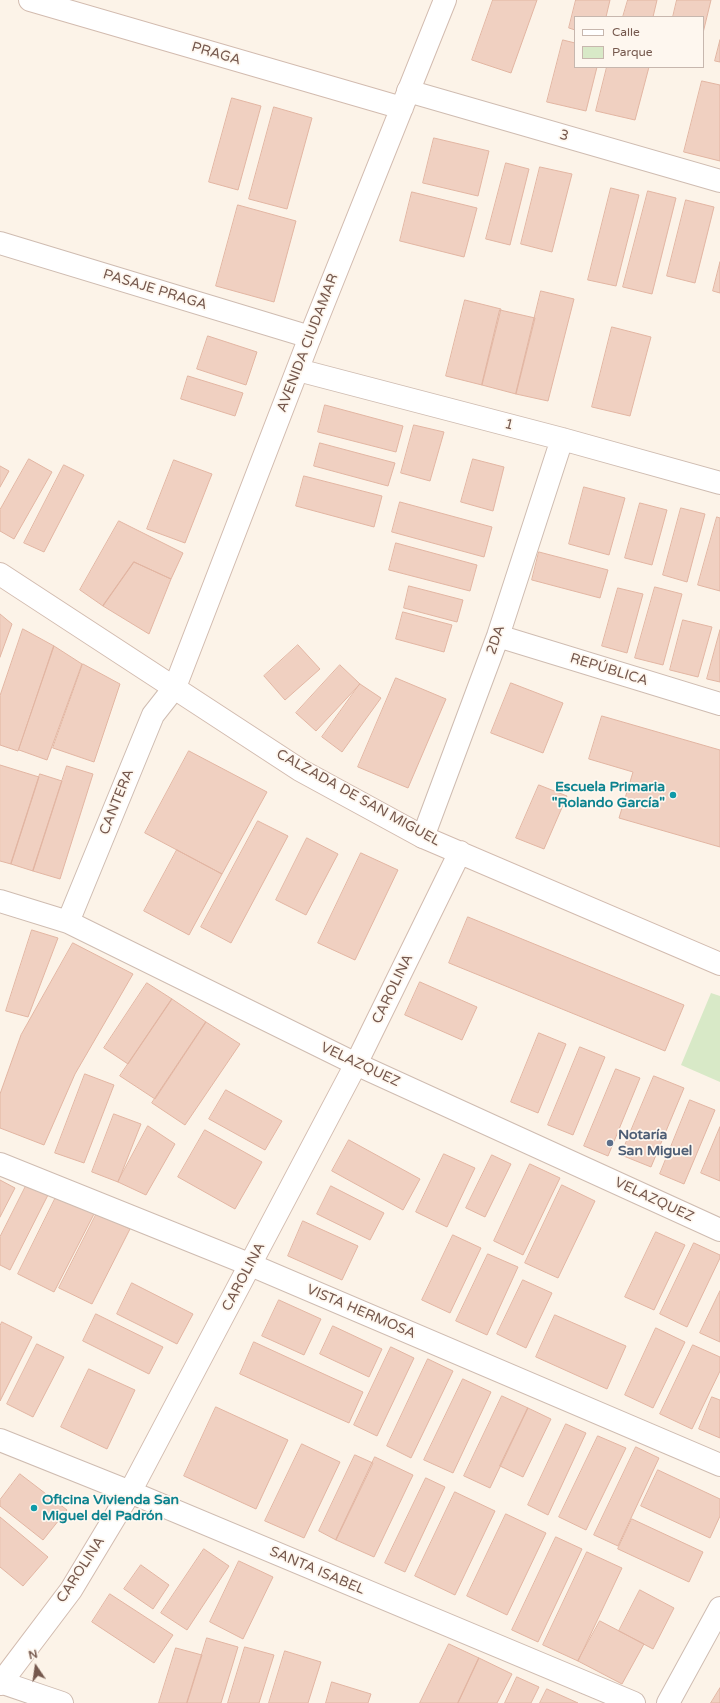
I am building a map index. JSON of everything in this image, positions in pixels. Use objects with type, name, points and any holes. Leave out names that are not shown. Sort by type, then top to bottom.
[{"type":"street","name":"PRAGA","points":[[30,0],[405,100]]},
{"type":"street","name":"AVENIDA CIUDAMAR","points":[[175,687],[310,337],[445,0]]},
{"type":"street","name":"3","points":[[405,100],[720,181]]},
{"type":"street","name":"PASAJE PRAGA","points":[[0,243],[310,337]]},
{"type":"street","name":"1","points":[[298,370],[562,439],[720,483]]},
{"type":"street","name":"2DA","points":[[423,837],[498,636],[562,439]]},
{"type":"street","name":"CALZADA DE SAN MIGUEL","points":[[0,574],[300,770],[423,837],[720,964]]},
{"type":"street","name":"REPÚBLICA","points":[[498,636],[720,704]]},
{"type":"street","name":"CANTERA","points":[[68,922],[153,715],[175,687]]},
{"type":"street","name":"CAROLINA","points":[[1,1683],[71,1590],[130,1492],[356,1064],[460,852]]},
{"type":"street","name":"VELAZQUEZ","points":[[0,901],[68,922],[356,1064],[720,1230]]},
{"type":"street","name":"VISTA HERMOSA","points":[[0,1164],[250,1265],[720,1465]]},
{"type":"street","name":"SANTA ISABEL","points":[[0,1440],[130,1492],[634,1703]]},
{"type":"street","points":[[668,1703],[720,1608]]},
{"type":"street","points":[[1,1683],[62,1703]]},
{"type":"green space","points":[[711,993],[720,996],[720,1082],[681,1065]]},
{"type":"building","points":[[493,0],[537,0],[511,73],[472,60]]},
{"type":"building","points":[[576,0],[610,0],[606,16],[574,16],[574,30],[569,28]]},
{"type":"building","points":[[628,0],[657,0],[653,16],[623,16]]},
{"type":"building","points":[[677,0],[711,0],[704,29],[704,16],[673,16]]},
{"type":"building","points":[[563,40],[574,43],[574,68],[597,68],[586,111],[547,102]]},
{"type":"building","points":[[720,40],[720,62],[715,61]]},
{"type":"building","points":[[607,68],[649,68],[635,120],[596,111]]},
{"type":"building","points":[[702,81],[720,85],[720,161],[684,152]]},
{"type":"building","points":[[232,98],[261,106],[238,190],[209,182]]},
{"type":"building","points":[[274,107],[312,118],[287,209],[249,199]]},
{"type":"building","points":[[434,138],[489,151],[478,196],[423,183]]},
{"type":"building","points":[[506,163],[529,169],[510,245],[486,239]]},
{"type":"building","points":[[540,167],[572,174],[552,252],[521,244]]},
{"type":"building","points":[[611,188],[639,195],[616,286],[588,280]]},
{"type":"building","points":[[648,191],[676,198],[652,294],[623,287]]},
{"type":"building","points":[[412,192],[477,208],[464,257],[400,241]]},
{"type":"building","points":[[686,200],[714,207],[695,283],[667,276]]},
{"type":"building","points":[[238,205],[296,221],[274,302],[216,286]]},
{"type":"building","points":[[720,262],[720,293],[713,291]]},
{"type":"building","points":[[541,291],[574,299],[548,401],[516,394]]},
{"type":"building","points":[[465,300],[501,309],[482,385],[446,376]]},
{"type":"building","points":[[500,310],[535,318],[516,394],[482,385]]},
{"type":"building","points":[[612,327],[651,337],[630,416],[592,407]]},
{"type":"building","points":[[208,336],[257,352],[246,385],[197,369]]},
{"type":"building","points":[[188,376],[243,393],[235,416],[181,399]]},
{"type":"building","points":[[325,405],[403,426],[396,452],[318,432]]},
{"type":"building","points":[[414,425],[444,432],[430,481],[401,473]]},
{"type":"building","points":[[320,443],[395,463],[388,486],[314,466]]},
{"type":"building","points":[[29,459],[52,472],[14,539],[0,531],[0,510]]},
{"type":"building","points":[[473,459],[504,467],[493,511],[461,502]]},
{"type":"building","points":[[174,460],[212,474],[185,543],[147,529]]},
{"type":"building","points":[[64,465],[84,475],[44,552],[24,543]]},
{"type":"building","points":[[0,466],[9,471],[0,487]]},
{"type":"building","points":[[304,476],[382,496],[374,527],[296,506]]},
{"type":"building","points":[[584,487],[625,498],[609,555],[569,544]]},
{"type":"building","points":[[400,502],[492,527],[484,557],[392,532]]},
{"type":"building","points":[[640,503],[667,510],[652,565],[625,558]]},
{"type":"building","points":[[681,508],[705,514],[687,582],[663,575]]},
{"type":"building","points":[[717,517],[720,518],[720,591],[698,585]]},
{"type":"building","points":[[119,521],[183,553],[171,579],[134,562],[103,606],[80,590]]},
{"type":"building","points":[[396,543],[477,565],[470,591],[389,570]]},
{"type":"building","points":[[539,552],[608,570],[600,598],[532,580]]},
{"type":"building","points":[[134,562],[171,579],[149,634],[103,606]]},
{"type":"building","points":[[409,586],[463,600],[457,622],[404,608]]},
{"type":"building","points":[[655,587],[682,594],[663,665],[635,658]]},
{"type":"building","points":[[618,588],[643,594],[627,653],[602,646]]},
{"type":"building","points":[[403,612],[452,625],[444,652],[396,639]]},
{"type":"building","points":[[0,614],[12,624],[0,657]]},
{"type":"building","points":[[683,620],[712,627],[698,677],[670,670]]},
{"type":"building","points":[[23,629],[54,646],[18,751],[0,745],[0,696]]},
{"type":"building","points":[[720,630],[720,682],[707,679]]},
{"type":"building","points":[[298,645],[320,669],[285,700],[264,676]]},
{"type":"building","points":[[54,646],[82,664],[47,760],[19,750]]},
{"type":"building","points":[[83,664],[120,684],[94,762],[53,748]]},
{"type":"building","points":[[340,665],[360,684],[316,731],[296,713]]},
{"type":"building","points":[[396,678],[446,699],[408,788],[358,767]]},
{"type":"building","points":[[511,683],[563,703],[543,753],[491,733]]},
{"type":"building","points":[[360,684],[381,698],[342,752],[322,737]]},
{"type":"building","name":"Escuela Primaria \"Rolando García\"","points":[[602,716],[720,750],[720,847],[619,818],[633,772],[589,759]]},
{"type":"building","points":[[189,751],[267,792],[222,874],[145,833]]},
{"type":"building","points":[[0,765],[39,777],[11,864],[0,861]]},
{"type":"building","points":[[67,766],[93,774],[60,879],[33,871]]},
{"type":"building","points":[[40,774],[62,781],[33,871],[11,864]]},
{"type":"building","points":[[539,785],[567,796],[544,849],[516,838]]},
{"type":"building","points":[[258,821],[288,836],[231,943],[201,927]]},
{"type":"building","points":[[307,838],[338,854],[306,915],[276,900]]},
{"type":"building","points":[[177,850],[222,874],[189,935],[144,911]]},
{"type":"building","points":[[361,853],[398,870],[355,960],[318,943]]},
{"type":"building","points":[[468,917],[684,1005],[665,1051],[449,963]]},
{"type":"building","points":[[32,930],[58,938],[28,1017],[6,1011]]},
{"type":"building","points":[[73,943],[133,974],[75,1074],[44,1145],[0,1128],[0,1094],[21,1035]]},
{"type":"building","points":[[420,982],[477,1007],[462,1040],[405,1015]]},
{"type":"building","points":[[147,983],[172,999],[128,1064],[104,1048]]},
{"type":"building","points":[[172,999],[206,1022],[155,1099],[120,1076]]},
{"type":"building","points":[[206,1022],[240,1044],[185,1125],[152,1103]]},
{"type":"building","points":[[539,1033],[566,1044],[538,1113],[511,1102]]},
{"type":"building","points":[[580,1047],[605,1057],[573,1135],[548,1125]]},
{"type":"building","points":[[616,1069],[640,1078],[608,1156],[584,1146]]},
{"type":"building","points":[[85,1074],[114,1085],[84,1163],[55,1153]]},
{"type":"building","points":[[654,1076],[684,1088],[651,1167],[621,1155]]},
{"type":"building","points":[[226,1090],[282,1121],[265,1150],[209,1119]]},
{"type":"building","points":[[690,1100],[715,1110],[684,1184],[660,1174]]},
{"type":"building","points":[[114,1114],[141,1124],[118,1182],[92,1172]]},
{"type":"building","points":[[148,1126],[175,1144],[146,1195],[118,1182]]},
{"type":"building","points":[[720,1127],[720,1181],[701,1173]]},
{"type":"building","points":[[205,1130],[262,1162],[235,1209],[178,1177]]},
{"type":"building","points":[[349,1140],[420,1179],[403,1210],[332,1171]]},
{"type":"building","points":[[444,1154],[475,1168],[447,1227],[416,1212]]},
{"type":"building","points":[[492,1155],[511,1164],[485,1217],[466,1208]]},
{"type":"building","points":[[530,1164],[560,1178],[523,1255],[494,1241]]},
{"type":"building","points":[[0,1180],[15,1188],[0,1217]]},
{"type":"building","points":[[27,1184],[48,1195],[10,1270],[0,1265],[0,1237]]},
{"type":"building","points":[[562,1185],[595,1201],[558,1278],[525,1263]]},
{"type":"building","points":[[331,1186],[384,1213],[370,1240],[317,1214]]},
{"type":"building","points":[[58,1193],[95,1212],[54,1292],[18,1274]]},
{"type":"building","points":[[97,1213],[130,1229],[92,1304],[59,1288]]},
{"type":"building","points":[[303,1221],[358,1246],[342,1280],[288,1256]]},
{"type":"building","points":[[656,1232],[685,1245],[654,1310],[625,1297]]},
{"type":"building","points":[[453,1235],[481,1248],[450,1313],[422,1300]]},
{"type":"building","points":[[694,1243],[720,1255],[720,1258],[687,1327],[660,1314]]},
{"type":"building","points":[[488,1254],[518,1267],[487,1335],[456,1321]]},
{"type":"building","points":[[523,1280],[552,1293],[526,1348],[497,1334]]},
{"type":"building","points":[[132,1283],[193,1314],[177,1344],[117,1314]]},
{"type":"building","points":[[720,1291],[720,1342],[700,1333]]},
{"type":"building","points":[[279,1300],[321,1319],[304,1355],[262,1336]]},
{"type":"building","points":[[96,1314],[163,1347],[149,1374],[83,1341]]},
{"type":"building","points":[[555,1315],[626,1346],[607,1389],[536,1357]]},
{"type":"building","points":[[2,1322],[32,1337],[0,1401],[0,1326]]},
{"type":"building","points":[[333,1326],[382,1349],[369,1377],[320,1354]]},
{"type":"building","points":[[656,1328],[685,1342],[653,1408],[625,1395]]},
{"type":"building","points":[[254,1342],[363,1392],[349,1423],[240,1374]]},
{"type":"building","points":[[37,1344],[64,1357],[33,1417],[7,1404]]},
{"type":"building","points":[[693,1345],[720,1357],[720,1371],[692,1429],[660,1414]]},
{"type":"building","points":[[391,1347],[414,1358],[377,1436],[354,1425]]},
{"type":"building","points":[[428,1359],[453,1371],[411,1458],[387,1446]]},
{"type":"building","points":[[89,1369],[135,1390],[107,1449],[61,1427]]},
{"type":"building","points":[[463,1379],[491,1392],[453,1473],[424,1460]]},
{"type":"building","points":[[502,1396],[528,1408],[490,1488],[464,1476]]},
{"type":"building","points":[[712,1397],[720,1400],[720,1438],[699,1429]]},
{"type":"building","points":[[216,1407],[288,1440],[256,1509],[184,1476]]},
{"type":"building","points":[[528,1408],[551,1419],[523,1477],[500,1466]]},
{"type":"building","points":[[566,1424],[586,1433],[548,1515],[528,1505]]},
{"type":"building","points":[[598,1436],[626,1448],[586,1530],[559,1517]]},
{"type":"building","points":[[302,1444],[340,1462],[304,1538],[265,1521]]},
{"type":"building","points":[[636,1447],[659,1458],[618,1546],[594,1535]]},
{"type":"building","points":[[355,1455],[373,1463],[336,1540],[319,1531]]},
{"type":"building","points":[[375,1457],[413,1475],[374,1557],[336,1540]]},
{"type":"building","points":[[658,1470],[720,1499],[720,1516],[710,1538],[641,1506]]},
{"type":"building","name":"Oficina Vivienda San Miguel del Padrón","points":[[20,1474],[67,1510],[43,1540],[0,1506],[0,1500]]},
{"type":"building","points":[[426,1478],[445,1487],[405,1572],[385,1563]]},
{"type":"building","points":[[455,1492],[495,1511],[455,1595],[415,1576]]},
{"type":"building","points":[[506,1514],[546,1533],[507,1615],[467,1596]]},
{"type":"building","points":[[0,1517],[48,1557],[23,1586],[0,1567]]},
{"type":"building","points":[[632,1519],[703,1552],[689,1582],[618,1549]]},
{"type":"building","points":[[556,1537],[582,1549],[538,1642],[512,1630]]},
{"type":"building","points":[[204,1549],[229,1566],[187,1630],[161,1613]]},
{"type":"building","points":[[587,1552],[622,1568],[578,1661],[543,1645]]},
{"type":"building","points":[[239,1561],[273,1577],[243,1639],[210,1622]]},
{"type":"building","points":[[141,1565],[169,1585],[153,1609],[124,1589]]},
{"type":"building","points":[[640,1590],[674,1608],[653,1649],[619,1631]]},
{"type":"building","points":[[110,1594],[173,1635],[154,1663],[92,1622]]},
{"type":"building","points":[[600,1621],[644,1644],[622,1684],[578,1661]]},
{"type":"building","points":[[207,1638],[238,1647],[221,1703],[187,1703]]},
{"type":"building","points":[[449,1644],[479,1658],[458,1703],[420,1703]]},
{"type":"building","points":[[245,1647],[274,1655],[259,1703],[228,1703]]},
{"type":"building","points":[[176,1648],[202,1655],[187,1703],[159,1703]]},
{"type":"building","points":[[285,1651],[321,1662],[308,1703],[269,1703]]},
{"type":"building","points":[[479,1658],[512,1674],[497,1703],[458,1703]]},
{"type":"building","points":[[517,1677],[539,1687],[531,1703],[505,1703]]},
{"type":"building","points":[[332,1682],[371,1694],[368,1703],[326,1703]]},
{"type":"building","points":[[720,1688],[720,1703],[711,1703]]},
{"type":"building","points":[[547,1689],[578,1703],[540,1703]]},
{"type":"place","name":"Escuela Primaria \"Rolando García\"","points":[[673,795]]},
{"type":"place","name":"Notaría San Miguel","points":[[610,1143]]},
{"type":"place","name":"Oficina Vivienda San Miguel del Padrón","points":[[34,1508]]}]
